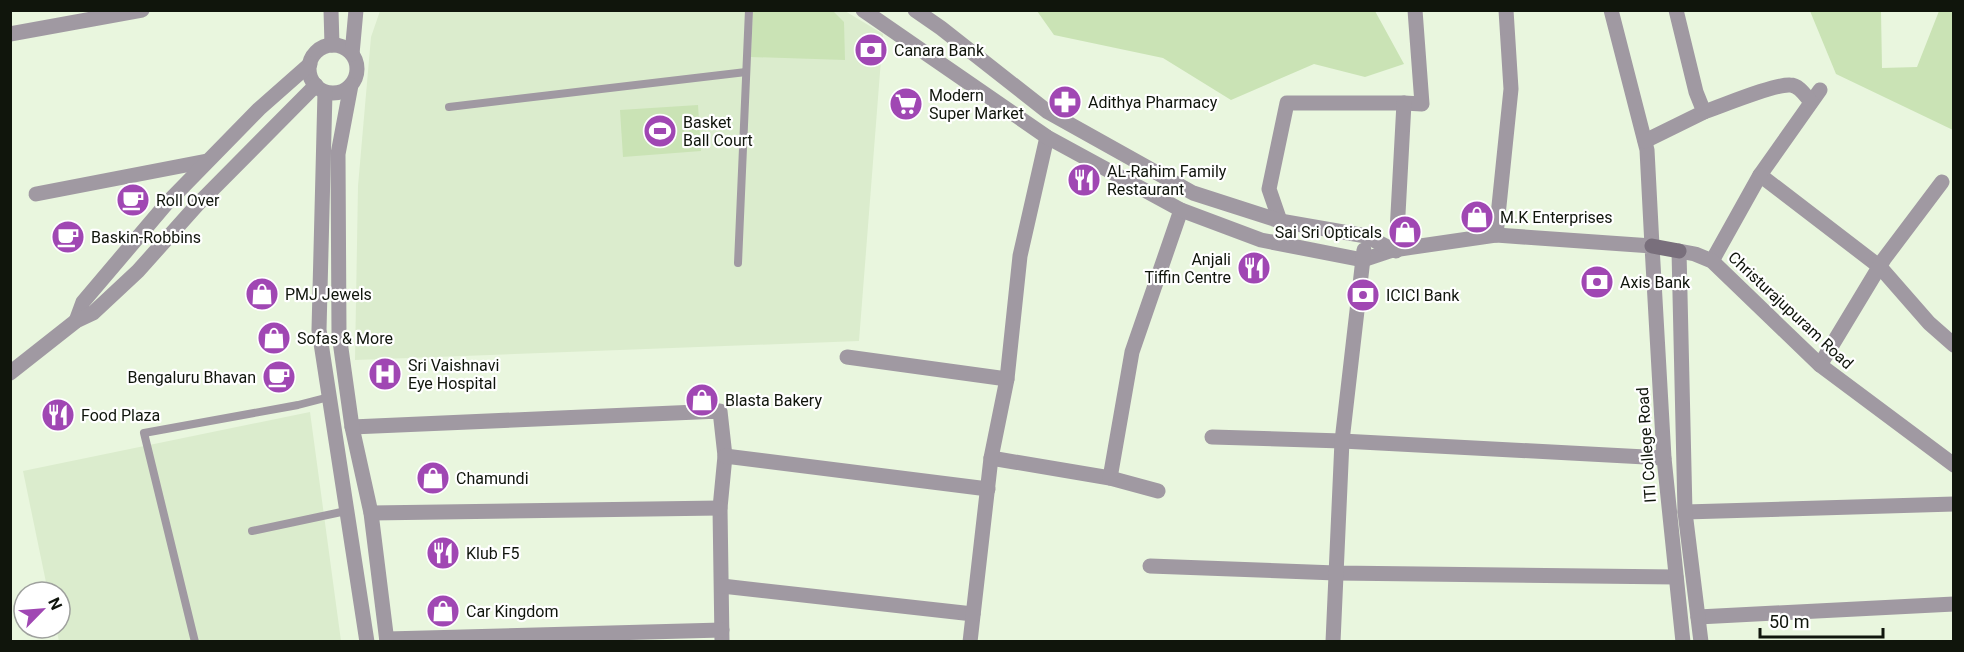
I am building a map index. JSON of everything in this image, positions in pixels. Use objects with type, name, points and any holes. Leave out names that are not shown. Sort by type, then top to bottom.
[{"type":"main road","name":"Christurajupuram Road","points":[[1652,246],[1679,251]]},
{"type":"street","points":[[10,33],[142,10]]},
{"type":"street","points":[[332,45],[331,15],[354,10],[352,54]]},
{"type":"street","points":[[863,10],[1047,137],[1181,210],[1261,240],[1363,260],[1395,251],[1496,236],[1652,246]]},
{"type":"street","points":[[915,10],[1048,112],[1192,193],[1280,221],[1366,237],[1395,251]]},
{"type":"street","points":[[1280,221],[1269,189],[1287,103],[1422,104],[1415,10]]},
{"type":"street","points":[[1496,236],[1511,89],[1506,10]]},
{"type":"street","name":"ITI College Road","points":[[1611,10],[1647,150],[1664,458],[1683,642]]},
{"type":"street","points":[[1676,10],[1696,92],[1704,112]]},
{"type":"street","points":[[76,321],[83,302],[167,203],[207,161],[259,109],[310,64],[318,51],[332,45],[347,49],[356,62],[357,70],[356,78],[351,86],[338,154],[339,334],[352,427],[371,513],[387,640],[722,636],[720,508],[725,456],[720,411],[352,427]]},
{"type":"street","points":[[310,64],[309,71],[320,88],[319,330],[367,642]]},
{"type":"street","points":[[1645,141],[1704,112],[1778,87],[1791,85],[1815,96],[1760,175],[1712,261]]},
{"type":"street","points":[[320,88],[339,93],[351,86]]},
{"type":"street","points":[[10,373],[76,321],[93,313],[138,271],[197,206],[320,88]]},
{"type":"street","points":[[1395,251],[1404,103]]},
{"type":"street","points":[[970,642],[991,458],[1007,380],[1020,256],[1047,137]]},
{"type":"street","points":[[36,194],[207,161]]},
{"type":"street","points":[[1760,175],[1880,267],[1929,322],[1953,345]]},
{"type":"street","points":[[1820,365],[1880,267],[1942,182]]},
{"type":"street","points":[[1110,478],[1132,352],[1181,210]]},
{"type":"street","points":[[1334,642],[1342,441],[1366,237]]},
{"type":"street","points":[[1679,251],[1685,512],[1701,642]]},
{"type":"street","name":"Christurajupuram Road","points":[[1679,251],[1712,261],[1820,365],[1953,465]]},
{"type":"street","points":[[847,357],[1007,380]]},
{"type":"street","points":[[1212,437],[1342,441],[1664,458]]},
{"type":"street","points":[[725,456],[988,489]]},
{"type":"street","points":[[991,458],[1110,478],[1158,491]]},
{"type":"street","points":[[1685,512],[1953,504]]},
{"type":"street","points":[[371,513],[720,508]]},
{"type":"street","points":[[1150,566],[1336,573],[1676,577]]},
{"type":"street","points":[[722,586],[973,614]]},
{"type":"street","points":[[1698,617],[1953,604]]},
{"type":"lane","points":[[738,263],[749,10]]},
{"type":"lane","points":[[449,107],[746,72]]},
{"type":"lane","points":[[195,642],[144,433],[298,405],[329,397]]},
{"type":"lane","points":[[252,531],[346,511]]},
{"type":"shaded area","points":[[380,11],[845,11],[883,34],[859,341],[355,360],[358,186],[371,37]]},
{"type":"shaded area","points":[[753,11],[833,11],[844,22],[845,60],[751,57]]},
{"type":"shaded area","points":[[1037,11],[1375,11],[1404,64],[1365,77],[1314,64],[1231,100],[1163,58],[1054,35]]},
{"type":"shaded area","points":[[1810,11],[1881,11],[1882,68],[1917,67],[1939,11],[1953,11],[1953,130],[1836,74]]},
{"type":"shaded area","name":"Basket Ball Court","points":[[698,105],[701,151],[623,157],[620,110]]},
{"type":"shaded area","points":[[310,412],[341,641],[59,641],[72,640],[72,580],[46,580],[23,471]]},
{"type":"place","name":"Canara Bank","points":[[871,50]]},
{"type":"place","name":"Adithya Pharmacy","points":[[1065,102]]},
{"type":"place","name":"Modern Super Market","points":[[906,104]]},
{"type":"place","name":"Basket Ball Court","points":[[660,131]]},
{"type":"place","name":"AL-Rahim Family Restaurant","points":[[1084,180]]},
{"type":"place","name":"Roll Over","points":[[133,200]]},
{"type":"place","name":"M.K Enterprises","points":[[1477,217]]},
{"type":"place","name":"Sai Sri Opticals","points":[[1405,232]]},
{"type":"place","name":"Baskin-Robbins","points":[[68,237]]},
{"type":"place","name":"Anjali Tiffin Centre","points":[[1254,268]]},
{"type":"place","name":"Axis Bank","points":[[1597,282]]},
{"type":"place","name":"PMJ Jewels","points":[[262,294]]},
{"type":"place","name":"ICICI Bank","points":[[1363,295]]},
{"type":"place","name":"Sofas & More","points":[[274,338]]},
{"type":"place","name":"Sri Vaishnavi Eye Hospital","points":[[385,374]]},
{"type":"place","name":"Bengaluru Bhavan","points":[[279,377]]},
{"type":"place","name":"Blasta Bakery","points":[[702,400]]},
{"type":"place","name":"Food Plaza","points":[[58,415]]},
{"type":"place","name":"Chamundi","points":[[433,478]]},
{"type":"place","name":"Klub F5","points":[[443,553]]},
{"type":"place","name":"Car Kingdom","points":[[443,611]]}]
